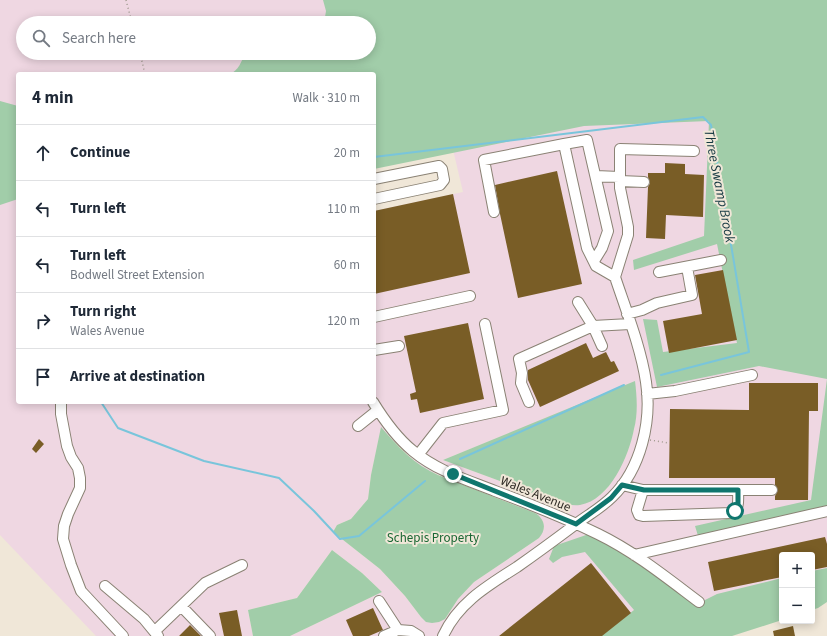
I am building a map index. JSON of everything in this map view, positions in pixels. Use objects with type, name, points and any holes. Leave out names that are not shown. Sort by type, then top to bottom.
[{"type":"street","points":[[494,212],[484,160],[587,140],[608,231],[602,248],[594,261]]},
{"type":"street","points":[[564,144],[587,248],[596,266],[615,277]]},
{"type":"street","points":[[443,636],[455,615],[468,600],[540,552],[611,498],[622,485],[636,459],[643,439],[646,421],[647,394],[642,362],[615,277],[628,235],[620,179],[620,149],[694,152]]},
{"type":"street","points":[[376,179],[438,166],[442,169],[444,180],[440,185],[376,199]]},
{"type":"street","points":[[596,176],[644,182]]},
{"type":"street","points":[[659,272],[721,260]]},
{"type":"street","points":[[529,402],[521,383],[522,373],[519,359],[593,326],[629,319],[642,310],[657,303],[692,294],[687,267]]},
{"type":"street","points":[[376,317],[470,296]]},
{"type":"street","points":[[578,302],[593,326],[602,346]]},
{"type":"street","points":[[418,455],[443,423],[503,410],[485,324]]},
{"type":"street","points":[[376,350],[399,346]]},
{"type":"street","points":[[647,394],[675,391],[752,376]]},
{"type":"street","points":[[61,404],[61,414],[67,446],[71,457],[78,468],[80,478],[80,488],[68,514],[64,526],[63,538],[81,591],[123,636]]},
{"type":"street","points":[[358,426],[376,406]]},
{"type":"street","name":"Wales Avenue","points":[[376,406],[399,437],[418,455],[441,469],[576,524],[606,538],[654,568],[699,602]]},
{"type":"street","points":[[622,485],[644,490],[772,490]]},
{"type":"street","points":[[644,490],[637,510],[640,515],[643,516],[732,513],[738,507],[738,490]]},
{"type":"street","points":[[634,555],[827,511]]},
{"type":"street","points":[[105,586],[144,619],[157,633],[205,582],[242,565]]},
{"type":"street","points":[[379,601],[398,630]]},
{"type":"street","points":[[181,606],[210,636]]},
{"type":"street","points":[[384,636],[398,630],[411,631],[419,636]]},
{"type":"path","points":[[126,0],[130,16]]},
{"type":"path","points":[[142,60],[145,72]]},
{"type":"path","points":[[643,439],[669,443]]},
{"type":"shaded area","points":[[0,0],[694,0],[827,357],[827,575],[815,577],[815,552],[779,552],[779,586],[646,636],[290,636],[382,592],[362,573],[332,550],[297,598],[248,610],[253,636],[96,636],[0,535]],"holes":[[[636,388],[636,416],[634,430],[625,458],[606,490],[595,499],[571,505],[559,503],[443,460],[519,429]],[[381,428],[414,461],[429,471],[535,513],[543,521],[544,529],[539,538],[474,582],[458,599],[445,619],[421,617],[405,596],[380,569],[333,532],[337,525],[351,519],[368,499],[371,475]]]},
{"type":"green space","points":[[323,0],[827,0],[827,379],[759,366],[657,387],[643,319],[657,320],[663,352],[737,343],[717,244],[634,270],[633,260],[704,236],[709,121],[584,126],[376,169],[376,72],[234,72],[242,60],[376,60],[376,16],[325,16],[326,11]]},
{"type":"green space","points":[[0,101],[16,105],[16,200],[0,205]]},
{"type":"green space","points":[[827,379],[827,514],[699,539],[695,526],[811,500]]},
{"type":"green space","points":[[635,381],[637,411],[628,452],[623,464],[609,486],[591,501],[580,505],[559,503],[443,460]]},
{"type":"green space","name":"Schepis Property","points":[[381,427],[407,454],[430,471],[535,513],[541,518],[544,524],[542,535],[539,538],[474,582],[458,599],[445,619],[439,622],[426,622],[380,569],[333,532],[337,525],[351,519],[368,499],[371,475]]},
{"type":"green space","points":[[589,534],[703,601],[717,594],[779,579],[779,621],[732,636],[601,636],[634,610],[585,552],[562,557],[553,563],[549,559],[554,546]]},
{"type":"green space","name":"Schepis Property","points":[[332,550],[362,573],[382,592],[290,636],[253,636],[248,610],[297,598]]},
{"type":"green space","points":[[827,568],[827,602],[815,609],[815,588],[815,570]]},
{"type":"building","points":[[665,163],[685,164],[685,174],[704,175],[703,217],[666,215],[665,239],[646,238],[648,187],[650,183],[648,173],[665,173]]},
{"type":"building","points":[[557,171],[582,284],[518,298],[495,185]]},
{"type":"building","points":[[453,194],[470,273],[376,294],[376,211]]},
{"type":"building","points":[[723,270],[737,340],[669,353],[663,321],[702,314],[695,275]]},
{"type":"building","points":[[468,323],[484,399],[420,413],[417,399],[411,400],[410,394],[416,392],[404,336]]},
{"type":"building","points":[[586,343],[593,358],[606,352],[611,362],[614,361],[619,371],[540,407],[528,380],[528,370]]},
{"type":"building","points":[[749,383],[818,383],[818,411],[809,411],[808,500],[775,500],[778,490],[775,485],[775,478],[669,478],[670,409],[749,410]]},
{"type":"building","points":[[39,439],[44,444],[36,453],[32,449]]},
{"type":"building","points":[[825,537],[827,544],[827,567],[815,569],[815,552],[779,552],[779,578],[714,591],[708,562]]},
{"type":"building","points":[[591,563],[631,613],[602,636],[499,636]]},
{"type":"building","points":[[373,608],[383,630],[369,636],[353,636],[346,620]]},
{"type":"building","points":[[237,610],[242,636],[224,636],[219,613]]},
{"type":"building","points":[[190,625],[201,636],[179,636]]},
{"type":"building","points":[[793,626],[795,636],[774,636],[773,631]]},
{"type":"waterway","name":"Three Swamp Brook","points":[[376,157],[703,117],[711,125],[749,352],[661,375]]},
{"type":"waterway","name":"Three Swamp Brook","points":[[460,459],[624,385]]},
{"type":"waterway","name":"Three Swamp Brook","points":[[102,404],[118,428],[204,461],[279,478],[314,511],[340,539],[359,536],[425,481]]},
{"type":"route","points":[[453,474],[576,524],[611,498],[622,485],[644,490],[738,490],[738,505],[735,511]]}]
